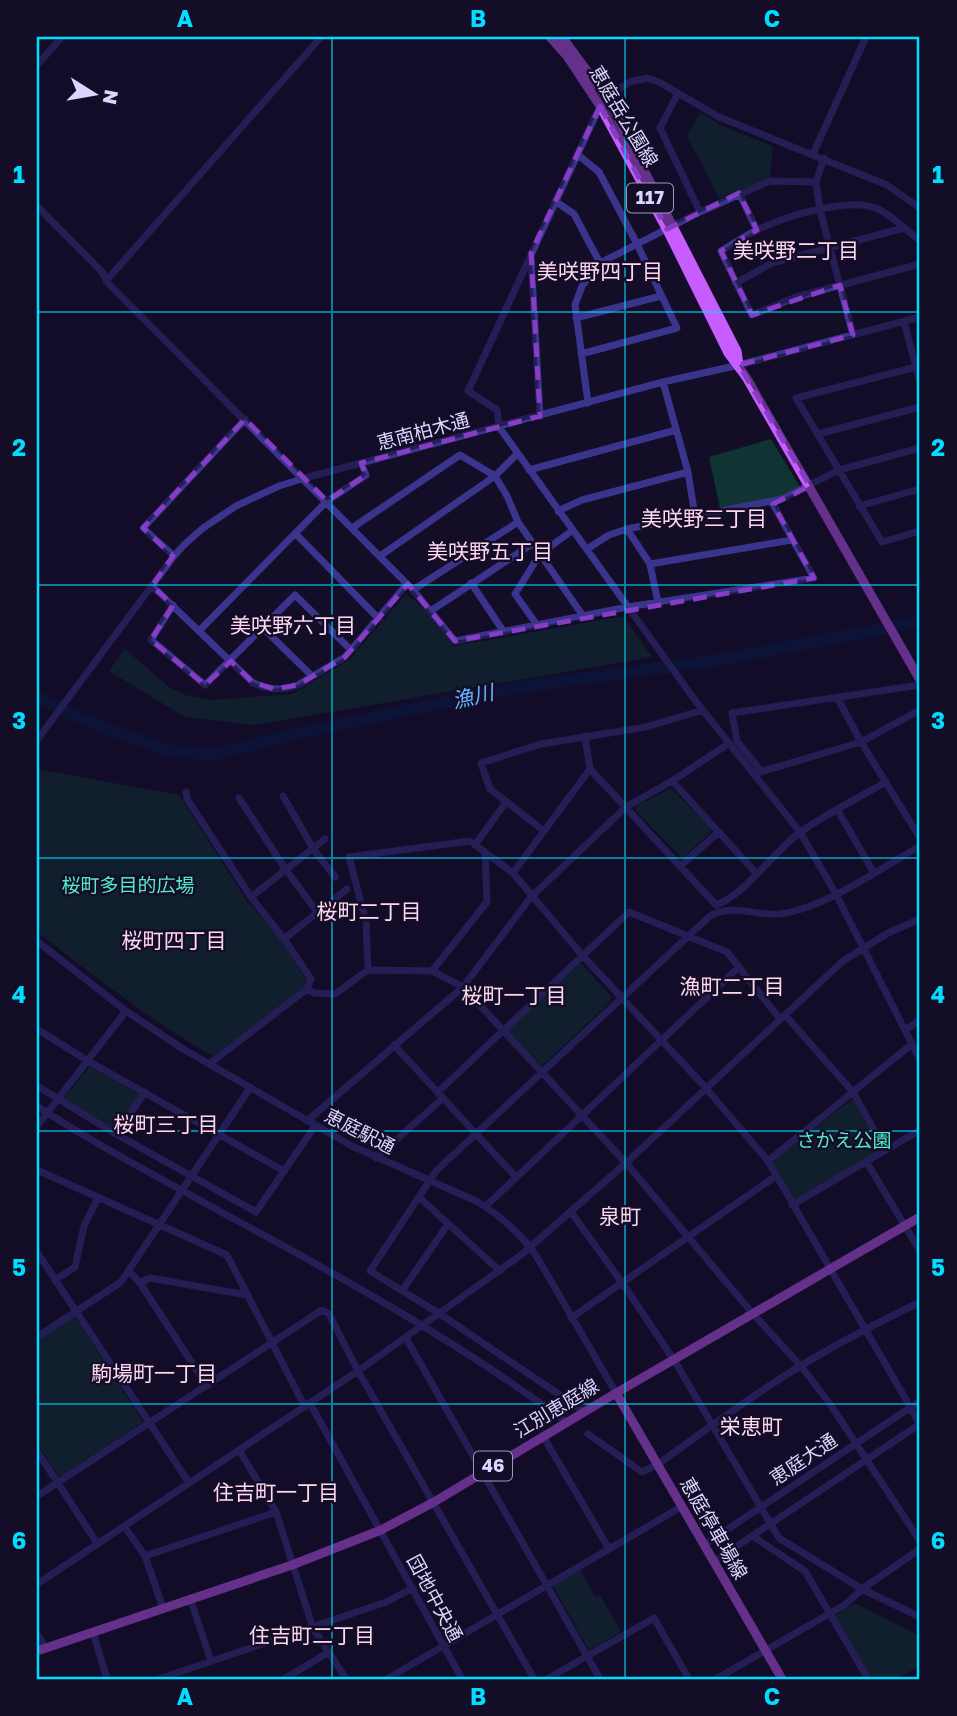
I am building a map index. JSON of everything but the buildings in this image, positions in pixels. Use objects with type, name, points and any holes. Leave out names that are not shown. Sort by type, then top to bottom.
[{"type":"main road","name":"恵庭岳公園線","points":[[550,37],[567,56],[600,106],[737,351],[739,365],[919,680]]},
{"type":"main road","name":"恵庭岳公園線","points":[[562,37],[607,98],[670,228]]},
{"type":"main road","name":"江別恵庭線","points":[[41,1650],[292,1565],[381,1530],[434,1502],[616,1392],[920,1217]]},
{"type":"main road","name":"恵庭停車場線","points":[[616,1392],[782,1679]]},
{"type":"street","points":[[37,65],[62,37]]},
{"type":"street","points":[[106,281],[321,37]]},
{"type":"street","points":[[813,154],[866,37]]},
{"type":"street","points":[[757,773],[728,744],[697,703],[517,454],[499,427],[497,410],[468,391],[600,106],[630,82],[647,78],[659,82],[719,117],[887,185],[920,208]]},
{"type":"street","points":[[678,93],[660,128],[700,212]]},
{"type":"street","points":[[577,154],[599,172],[677,328],[581,355]]},
{"type":"street","points":[[824,158],[816,182],[820,210],[853,335]]},
{"type":"street","points":[[588,403],[575,305],[587,278],[600,263],[739,193],[770,181],[816,182]]},
{"type":"street","points":[[739,193],[757,230]]},
{"type":"street","points":[[555,201],[574,214],[600,263]]},
{"type":"street","points":[[920,241],[887,214],[864,205],[851,204],[781,220],[757,230],[721,251],[752,315],[796,297],[920,264]]},
{"type":"street","points":[[37,206],[103,273],[106,281],[305,478],[410,587],[432,610],[455,641],[628,607],[814,578],[772,502]]},
{"type":"street","points":[[736,283],[772,263],[904,228]]},
{"type":"street","points":[[531,253],[540,416]]},
{"type":"street","points":[[576,318],[661,296]]},
{"type":"street","name":"恵南柏木通","points":[[37,740],[174,556],[203,528],[260,494],[305,478],[663,382],[739,365],[920,317]]},
{"type":"street","points":[[904,322],[918,366],[920,382]]},
{"type":"street","points":[[918,366],[796,398],[882,542],[920,531]]},
{"type":"street","points":[[663,382],[688,472],[695,516]]},
{"type":"street","points":[[818,434],[920,407]]},
{"type":"street","points":[[174,556],[144,528],[246,419]]},
{"type":"street","points":[[529,470],[676,430]]},
{"type":"street","points":[[587,549],[609,535],[627,530],[772,502],[810,486],[838,470],[920,448]]},
{"type":"street","points":[[380,556],[495,476],[517,454]]},
{"type":"street","points":[[352,528],[460,455],[495,476],[518,522],[583,616]]},
{"type":"street","points":[[200,630],[327,501],[366,475],[361,463]]},
{"type":"street","points":[[558,511],[582,499],[688,472]]},
{"type":"street","points":[[859,506],[920,489]]},
{"type":"street","points":[[152,586],[252,682],[267,688],[290,688],[345,657],[410,587],[518,522]]},
{"type":"street","points":[[537,625],[515,594],[540,554],[573,530]]},
{"type":"street","points":[[627,530],[650,564],[657,603]]},
{"type":"street","points":[[295,533],[379,619]]},
{"type":"street","points":[[650,564],[792,540]]},
{"type":"street","points":[[432,610],[532,544]]},
{"type":"street","points":[[471,583],[504,632]]},
{"type":"street","points":[[173,605],[151,640],[205,685],[295,595],[351,650]]},
{"type":"street","points":[[263,628],[312,676]]},
{"type":"street","points":[[919,680],[838,699],[732,713],[737,741],[800,832],[836,894],[920,1060]]},
{"type":"street","points":[[838,699],[920,838]]},
{"type":"street","points":[[544,831],[490,789],[481,763],[541,744],[646,727],[703,710]]},
{"type":"street","points":[[757,773],[862,742],[920,710]]},
{"type":"street","points":[[585,736],[590,769],[716,905],[724,902],[757,874],[800,832],[886,782]]},
{"type":"street","points":[[37,1086],[116,1134],[256,1212],[284,1171],[311,1123],[394,1045],[463,987],[531,897],[626,807],[728,744]]},
{"type":"street","points":[[513,873],[590,769]]},
{"type":"street","points":[[672,781],[757,874]]},
{"type":"street","points":[[186,792],[187,799],[251,897],[311,979],[307,989],[209,1064]]},
{"type":"street","points":[[283,796],[314,849],[335,877]]},
{"type":"street","points":[[239,798],[318,913]]},
{"type":"street","points":[[475,845],[506,802]]},
{"type":"street","points":[[838,811],[874,873]]},
{"type":"street","points":[[680,866],[719,832]]},
{"type":"street","points":[[251,897],[326,839]]},
{"type":"street","points":[[368,970],[366,921],[348,857],[470,841],[513,873],[582,956],[705,1087],[768,1161],[920,1424]]},
{"type":"street","points":[[585,1412],[440,1314],[370,1271],[436,1171],[687,935],[718,912],[741,910],[779,914],[804,908],[836,894],[920,846]]},
{"type":"street","points":[[432,971],[487,902],[485,852]]},
{"type":"street","points":[[284,939],[347,889]]},
{"type":"street","points":[[376,1158],[504,1030],[629,912],[727,952],[782,1017],[853,1092],[885,1150]]},
{"type":"street","points":[[37,1584],[308,1405],[500,1271],[626,1163],[843,961],[888,933],[920,919]]},
{"type":"street","name":"恵庭駅通","points":[[37,941],[126,1011],[209,1064],[376,1158],[486,1206],[530,1247],[616,1392]]},
{"type":"street","points":[[486,1206],[739,967]]},
{"type":"street","points":[[307,989],[314,993],[335,994],[368,970],[432,971],[463,987],[626,1163],[753,1314],[801,1366],[868,1460],[920,1541]]},
{"type":"street","points":[[37,1126],[126,1011]]},
{"type":"street","points":[[905,1030],[920,1020]]},
{"type":"street","points":[[37,1029],[88,1061],[284,1171]]},
{"type":"street","points":[[768,1161],[912,1044]]},
{"type":"street","points":[[394,1045],[515,1176]]},
{"type":"street","points":[[37,1337],[121,1282],[250,1088]]},
{"type":"street","points":[[116,1134],[145,1093]]},
{"type":"street","points":[[37,1106],[425,1325],[522,1389],[566,1422]]},
{"type":"street","points":[[792,1205],[920,1130]]},
{"type":"street","points":[[866,1161],[920,1251]]},
{"type":"street","name":"団地中央通","points":[[37,1170],[227,1255],[271,1342],[381,1530],[462,1679]]},
{"type":"street","points":[[571,1318],[776,1176]]},
{"type":"street","points":[[419,1197],[500,1271]]},
{"type":"street","points":[[55,1280],[75,1267],[84,1226],[97,1198]]},
{"type":"street","points":[[571,1212],[623,1283],[674,1360],[779,1538],[862,1589],[920,1617]]},
{"type":"street","points":[[402,1291],[448,1224]]},
{"type":"street","points":[[37,1252],[189,1483]]},
{"type":"street","points":[[128,1271],[140,1283],[207,1385]]},
{"type":"street","points":[[140,1283],[150,1278],[247,1295]]},
{"type":"street","points":[[588,1434],[642,1472],[657,1465],[801,1366],[863,1329],[920,1301]]},
{"type":"street","points":[[37,1496],[322,1310],[328,1314],[534,1679]]},
{"type":"street","points":[[406,1338],[600,1679]]},
{"type":"street","name":"恵庭大通","points":[[704,1545],[920,1401]]},
{"type":"street","name":"恵庭大通","points":[[713,1562],[920,1424]]},
{"type":"street","points":[[543,1436],[609,1549]]},
{"type":"street","points":[[239,1450],[276,1512],[313,1628],[346,1679]]},
{"type":"street","points":[[37,1451],[97,1544]]},
{"type":"street","points":[[387,1679],[681,1507]]},
{"type":"street","points":[[145,1556],[276,1512]]},
{"type":"street","points":[[124,1526],[145,1556],[163,1608]]},
{"type":"street","points":[[754,1537],[805,1571],[868,1679]]},
{"type":"street","points":[[716,1679],[853,1599],[862,1589],[920,1549]]},
{"type":"street","points":[[159,1679],[386,1602],[413,1588]]},
{"type":"street","points":[[190,1598],[211,1661]]},
{"type":"street","points":[[547,1679],[654,1618],[689,1679]]},
{"type":"street","points":[[93,1632],[107,1679]]},
{"type":"street","points":[[37,1634],[41,1650]]},
{"type":"street","points":[[284,1679],[329,1652]]},
{"type":"street","points":[[183,1672],[188,1679]]},
{"type":"highlighted area","points":[[600,106],[667,229],[739,193],[757,230],[721,251],[752,315],[840,285],[853,335],[739,365],[810,486],[773,504],[814,578],[455,641],[408,584],[345,657],[298,685],[274,689],[252,682],[231,661],[205,685],[151,640],[173,605],[152,586],[173,556],[143,528],[245,419],[327,501],[366,475],[361,463],[540,416],[531,253]]},
{"type":"green space","points":[[700,112],[722,126],[773,146],[770,178],[719,198],[687,136]]},
{"type":"green space","points":[[771,439],[800,487],[790,495],[720,508],[709,457]]},
{"type":"green space","points":[[406,594],[426,610],[454,646],[623,616],[652,657],[255,725],[185,717],[109,671],[125,649],[169,687],[185,695],[211,700],[292,694],[349,660]]},
{"type":"green space","name":"桜町多目的広場","points":[[37,769],[179,795],[247,901],[282,940],[306,980],[304,987],[213,1056],[145,1013],[37,932]]},
{"type":"green space","points":[[671,788],[711,828],[710,833],[682,858],[635,810],[636,806]]},
{"type":"green space","points":[[580,962],[611,996],[610,1002],[542,1066],[507,1030]]},
{"type":"green space","points":[[90,1066],[140,1095],[115,1129],[63,1099]]},
{"type":"green space","name":"さかえ公園","points":[[853,1099],[880,1150],[797,1199],[793,1198],[772,1160]]},
{"type":"green space","points":[[71,1318],[76,1318],[143,1422],[61,1476],[37,1443],[37,1341]]},
{"type":"green space","points":[[580,1570],[595,1597],[600,1595],[621,1632],[589,1650],[553,1586]]},
{"type":"green space","points":[[855,1603],[920,1636],[920,1666],[895,1679],[871,1679],[835,1616]]},
{"type":"waterway","name":"漁川","points":[[37,697],[72,715],[164,750],[212,755],[308,731],[508,689],[718,660],[920,622]]},
{"type":"district","name":"美咲野二丁目","points":[[796,251]]},
{"type":"district","name":"美咲野四丁目","points":[[600,272]]},
{"type":"district","name":"美咲野三丁目","points":[[704,519]]},
{"type":"district","name":"美咲野五丁目","points":[[490,552]]},
{"type":"district","name":"美咲野六丁目","points":[[293,626]]},
{"type":"district","name":"桜町二丁目","points":[[369,912]]},
{"type":"district","name":"桜町四丁目","points":[[174,941]]},
{"type":"district","name":"漁町二丁目","points":[[732,987]]},
{"type":"district","name":"桜町一丁目","points":[[514,996]]},
{"type":"district","name":"桜町三丁目","points":[[166,1125]]},
{"type":"district","name":"泉町","points":[[620,1217]]},
{"type":"district","name":"駒場町一丁目","points":[[154,1374]]},
{"type":"district","name":"栄恵町","points":[[751,1427]]},
{"type":"district","name":"住吉町一丁目","points":[[276,1493]]},
{"type":"district","name":"住吉町二丁目","points":[[312,1636]]}]
